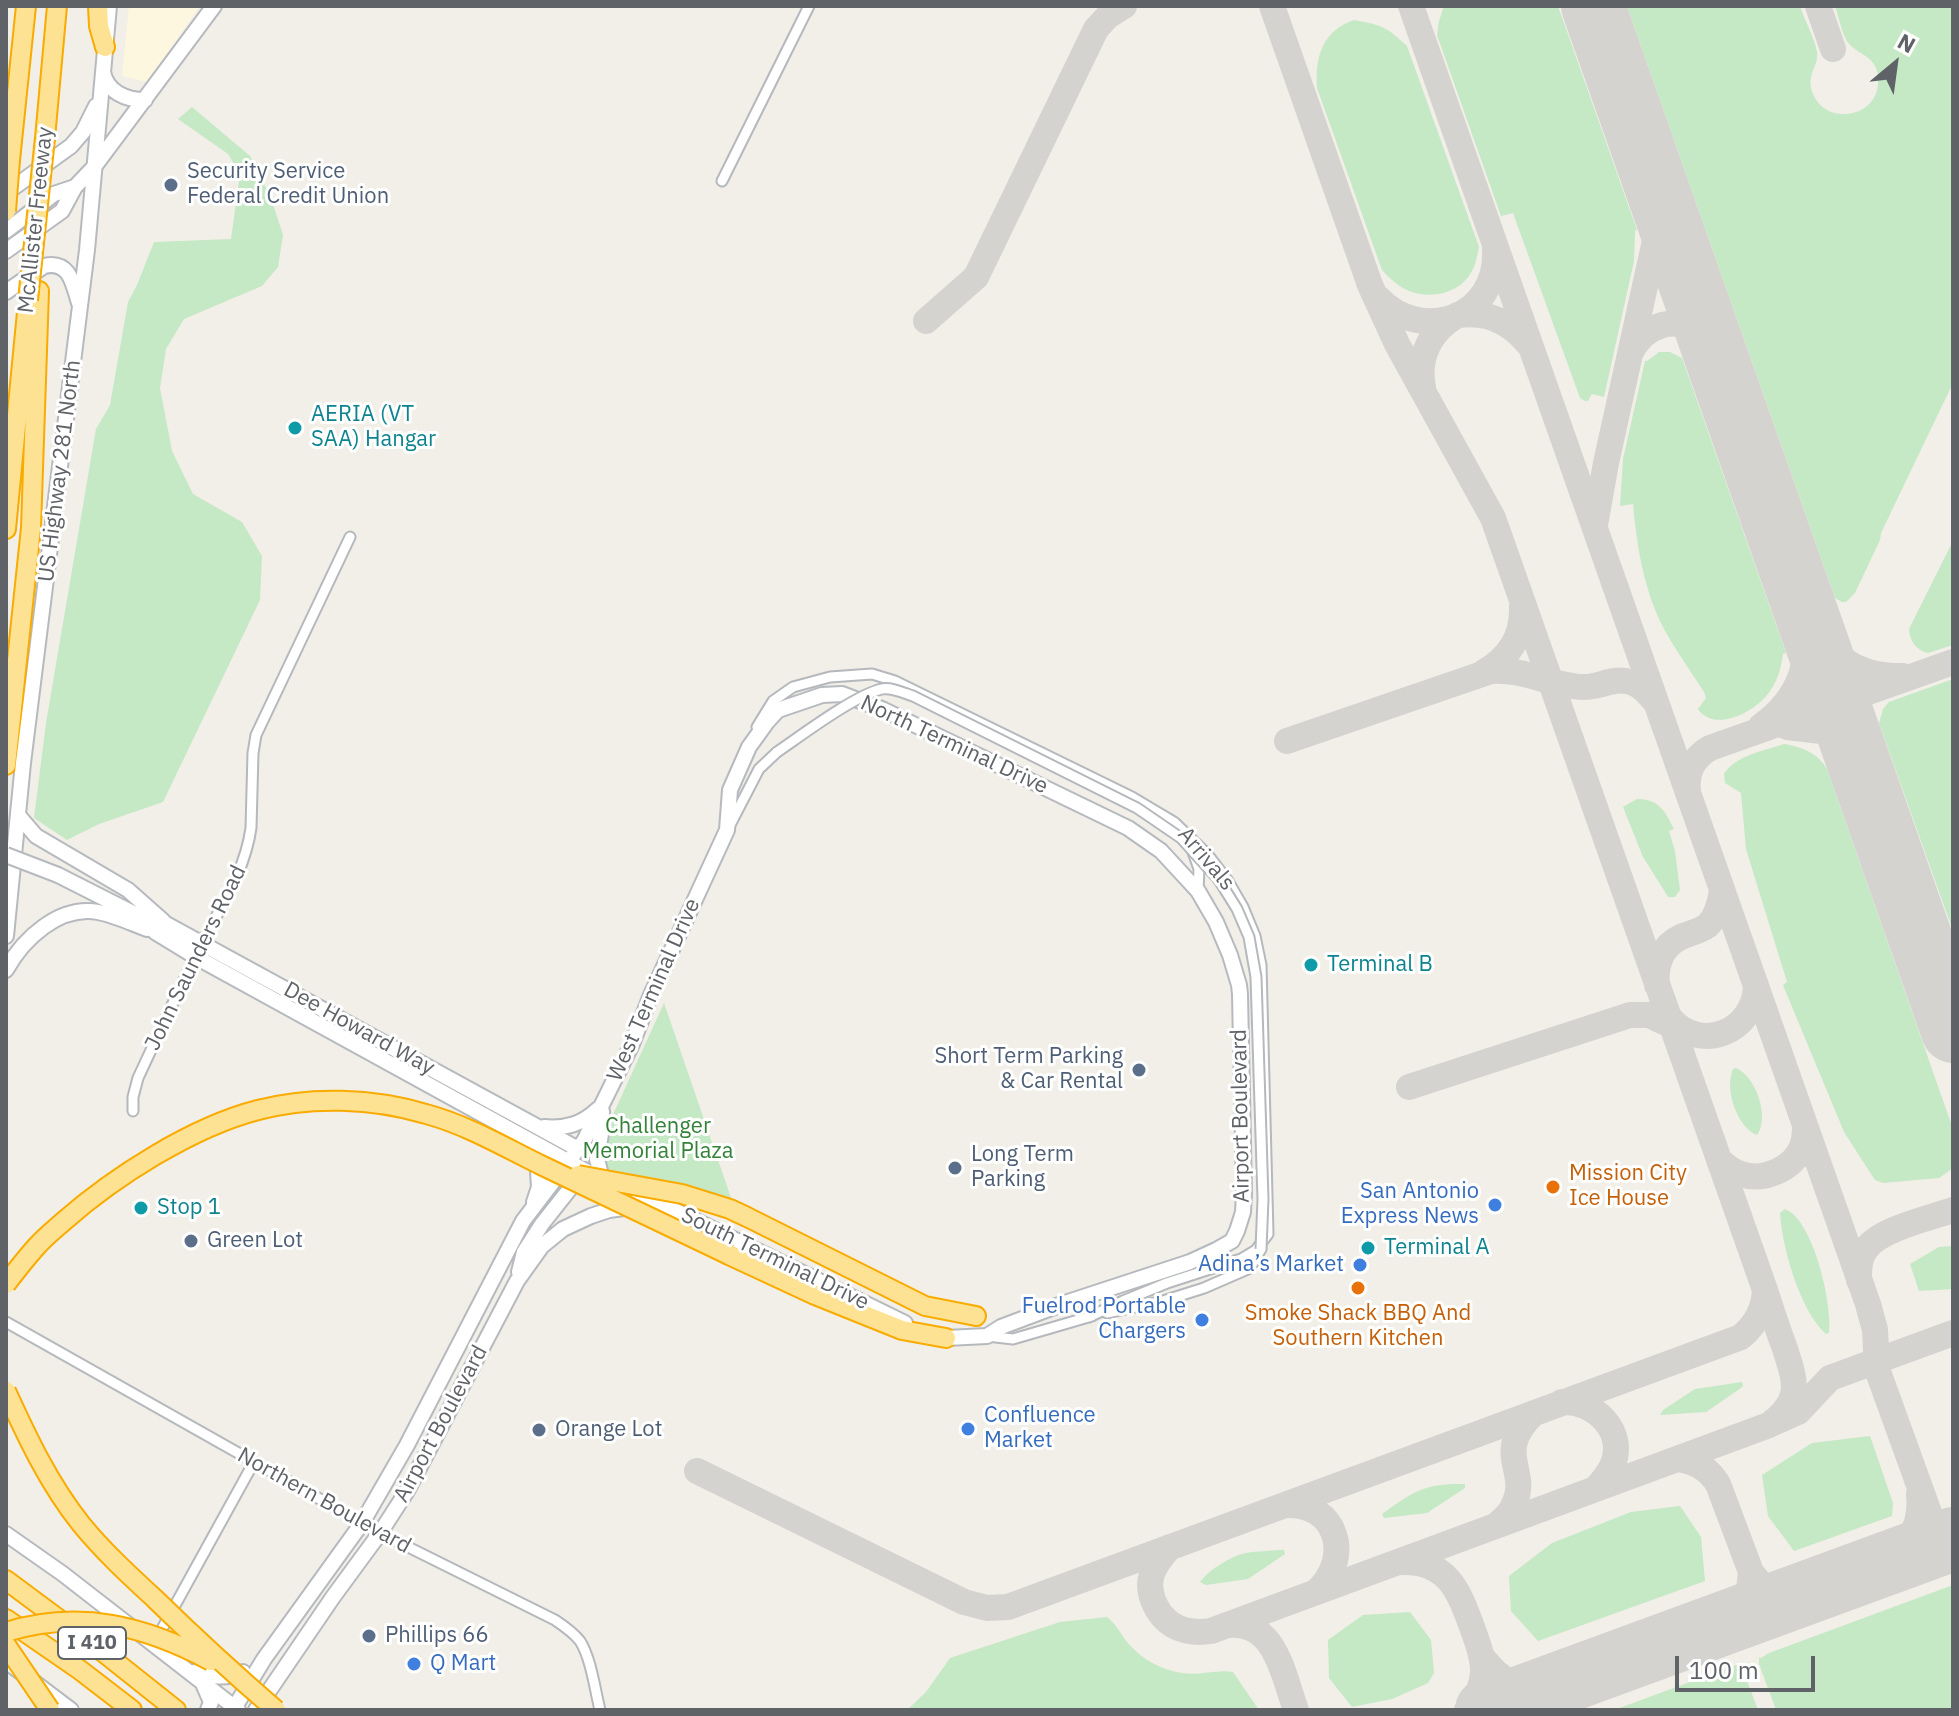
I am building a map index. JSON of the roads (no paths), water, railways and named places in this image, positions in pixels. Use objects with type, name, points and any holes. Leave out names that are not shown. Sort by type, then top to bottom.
[{"type":"highway","name":"McAllister Freeway","points":[[6,211],[26,6]]},
{"type":"highway","name":"McAllister Freeway","points":[[6,529],[34,296],[35,235],[57,6]]},
{"type":"highway","points":[[98,6],[105,47]]},
{"type":"highway","points":[[6,765],[32,501],[34,296]]},
{"type":"highway","points":[[6,1284],[37,1245],[79,1208],[166,1149],[256,1110],[290,1104],[343,1102],[392,1106],[452,1122],[560,1166],[729,1255],[815,1295],[902,1330],[946,1338]]},
{"type":"highway","points":[[560,1166],[682,1194],[730,1209],[925,1306],[976,1316]]},
{"type":"highway","points":[[6,1391],[27,1437],[81,1524],[115,1561],[273,1710]]},
{"type":"highway","name":"I 410","points":[[6,1580],[176,1710]]},
{"type":"highway","name":"I 410","points":[[6,1619],[132,1710]]},
{"type":"highway","points":[[6,1632],[49,1622],[96,1622],[132,1628],[178,1643],[232,1671]]},
{"type":"highway","points":[[6,1645],[50,1710]]},
{"type":"main road","name":"US Highway 281 North","points":[[6,936],[23,763],[80,307],[109,6]]},
{"type":"main road","points":[[6,251],[62,211],[75,187],[94,167],[214,6]]},
{"type":"main road","points":[[103,72],[110,88],[128,97],[145,100]]},
{"type":"main road","points":[[6,193],[71,146],[83,132],[100,97]]},
{"type":"main road","points":[[6,231],[54,194],[75,187]]},
{"type":"main road","points":[[6,292],[44,266],[51,265],[65,270],[70,277],[80,307]]},
{"type":"main road","name":"North Terminal Drive","points":[[727,830],[730,790],[749,747],[778,710],[822,695],[842,694],[884,710],[1128,828],[1161,851],[1198,891],[1216,922]]},
{"type":"main road","points":[[18,815],[36,836],[128,890],[160,928]]},
{"type":"main road","name":"West Terminal Drive","points":[[578,1149],[602,1107],[727,830]]},
{"type":"main road","name":"Dee Howard Way","points":[[6,855],[58,875],[137,915],[359,1038],[578,1149]]},
{"type":"main road","points":[[6,970],[30,936],[73,913],[96,911],[160,928]]},
{"type":"main road","name":"Airport Boulevard","points":[[987,1336],[1001,1327],[1062,1304],[1190,1262],[1232,1241],[1243,1212],[1244,1193],[1240,994],[1230,955],[1216,922]]},
{"type":"main road","name":"Dee Howard Way","points":[[359,1038],[443,1093],[525,1139],[560,1166]]},
{"type":"main road","points":[[443,1093],[467,1098],[507,1117],[512,1113]]},
{"type":"main road","points":[[535,1126],[562,1128],[587,1119],[602,1107]]},
{"type":"main road","points":[[602,1107],[597,1164],[602,1179]]},
{"type":"main road","points":[[525,1139],[537,1154],[539,1169],[539,1187],[532,1209]]},
{"type":"main road","points":[[517,1281],[524,1252],[584,1171],[584,1159],[578,1149]]},
{"type":"main road","name":"Airport Boulevard","points":[[235,1709],[264,1659],[362,1523],[401,1456],[523,1221],[560,1166],[578,1149]]},
{"type":"main road","name":"South Terminal Drive","points":[[560,1166],[584,1171],[668,1207],[907,1324],[946,1338],[987,1336]]},
{"type":"main road","name":"Airport Boulevard","points":[[256,1710],[407,1491],[517,1281],[542,1246],[563,1229],[609,1210],[668,1207]]},
{"type":"main road","points":[[6,1534],[63,1574],[235,1709]]},
{"type":"main road","points":[[187,1670],[208,1676],[229,1677],[264,1659]]},
{"type":"main road","points":[[6,1661],[71,1710]]},
{"type":"main road","points":[[273,1710],[279,1677]]},
{"type":"main road","points":[[202,1682],[211,1702],[208,1710]]},
{"type":"street","points":[[722,181],[809,6]]},
{"type":"street","name":"John Saunders Road","points":[[133,1111],[138,1078],[239,873],[250,841],[256,735],[350,537]]},
{"type":"street","name":"Arrivals","points":[[749,747],[759,722],[773,701],[793,687],[830,677],[872,674],[895,681],[969,715],[1132,797],[1174,822],[1208,855],[1228,881],[1255,936],[1261,965],[1268,1234],[1256,1250],[1241,1259],[1167,1283],[1089,1317]]},
{"type":"street","points":[[727,830],[759,769],[777,752],[864,696],[885,688],[913,696],[1137,808],[1181,838],[1219,880],[1237,909],[1249,937],[1256,977],[1263,1199],[1261,1249],[1250,1268],[1163,1301],[1089,1317],[1013,1339],[987,1336]]},
{"type":"street","points":[[1174,822],[1192,850],[1199,869],[1198,891]]},
{"type":"street","name":"Northern Boulevard","points":[[6,1322],[380,1533],[555,1620],[578,1639],[584,1651],[600,1710]]},
{"type":"street","points":[[153,1644],[254,1462]]},
{"type":"place","name":"Security Service Federal Credit Union","points":[[171,185]]},
{"type":"place","name":"AERIA (VT SAA) Hangar","points":[[295,428]]},
{"type":"place","name":"Terminal B","points":[[1311,965]]},
{"type":"place","name":"Short Term Parking & Car Rental","points":[[1139,1070]]},
{"type":"place","name":"Long Term Parking","points":[[955,1168]]},
{"type":"place","name":"Mission City Ice House","points":[[1553,1187]]},
{"type":"place","name":"San Antonio Express News","points":[[1495,1205]]},
{"type":"place","name":"Stop 1","points":[[141,1208]]},
{"type":"place","name":"Green Lot","points":[[191,1241]]},
{"type":"place","name":"Terminal A","points":[[1368,1248]]},
{"type":"place","name":"Adina’s Market","points":[[1360,1265]]},
{"type":"place","name":"Smoke Shack BBQ And Southern Kitchen","points":[[1358,1288]]},
{"type":"place","name":"Fuelrod Portable Chargers","points":[[1202,1320]]},
{"type":"place","name":"Confluence Market","points":[[968,1429]]},
{"type":"place","name":"Orange Lot","points":[[539,1430]]},
{"type":"place","name":"Phillips 66","points":[[369,1636]]},
{"type":"place","name":"Q Mart","points":[[414,1664]]},
{"type":"park label","name":"Challenger Memorial Plaza","points":[[658,1140]]}]
